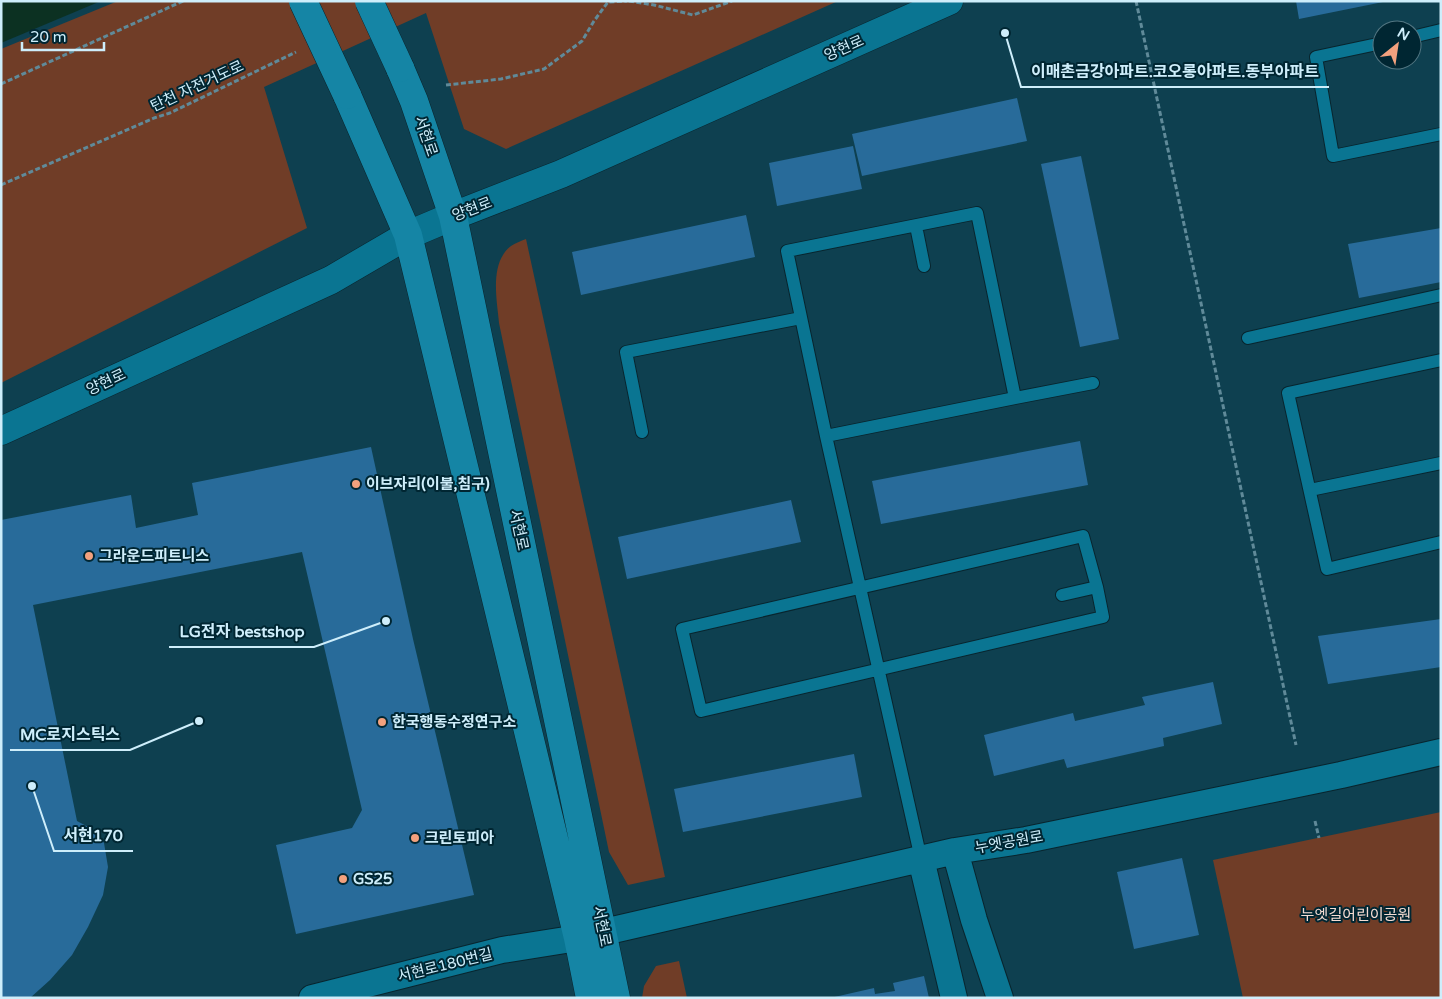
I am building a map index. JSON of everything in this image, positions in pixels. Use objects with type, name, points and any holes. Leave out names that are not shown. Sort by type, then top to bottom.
[{"type":"main road","name":"서현로","points":[[303,1],[347,95],[408,235],[591,935],[616,998]]},
{"type":"main road","name":"서현로","points":[[368,1],[414,101],[454,216],[591,935],[590,998]]},
{"type":"main road","name":"양현로","points":[[1,431],[331,280],[408,235],[561,174],[949,1]]},
{"type":"street","name":"누엣공원로","points":[[591,935],[921,858],[1026,840],[1341,775],[1441,752]]},
{"type":"street","points":[[955,851],[974,920],[1000,998]]},
{"type":"street","points":[[921,858],[954,998]]},
{"type":"street","name":"서현로180번길","points":[[312,998],[502,950],[591,935]]},
{"type":"lane","points":[[1422,34],[1441,30]]},
{"type":"lane","points":[[1372,45],[1316,57],[1333,156],[1441,134]]},
{"type":"lane","points":[[921,858],[826,436],[787,252],[977,214],[1015,398]]},
{"type":"lane","points":[[916,226],[924,266]]},
{"type":"lane","points":[[1248,338],[1441,296]]},
{"type":"lane","points":[[642,432],[626,352],[801,318]]},
{"type":"lane","points":[[1441,360],[1288,393],[1327,569],[1441,542]]},
{"type":"lane","points":[[826,436],[1094,383]]},
{"type":"lane","points":[[1310,490],[1441,462]]},
{"type":"lane","points":[[1083,536],[1097,587],[1102,618],[701,711],[682,629],[1083,536]]},
{"type":"lane","points":[[1062,595],[1097,587]]},
{"type":"path","points":[[1,84],[183,1]]},
{"type":"path","points":[[446,85],[501,80],[544,69],[582,41],[608,2],[628,1],[693,15],[732,1]]},
{"type":"path","points":[[1136,1],[1296,745]]},
{"type":"path","name":"탄천 자전거도로","points":[[1,185],[154,118],[170,113],[302,48]]},
{"type":"path","points":[[1315,821],[1319,838]]},
{"type":"green space","points":[[118,1],[838,1],[506,149],[464,129],[426,13],[264,87],[307,228],[1,383],[1,49]]},
{"type":"green space","points":[[526,239],[665,877],[628,885],[609,852],[499,323],[496,282],[500,262],[504,253],[511,246]]},
{"type":"green space","name":"누엣길어린이공원","points":[[1441,812],[1441,998],[1243,998],[1213,860]]},
{"type":"green space","points":[[679,961],[687,998],[642,998],[644,986],[656,966]]},
{"type":"shaded area","points":[[1,1],[101,1],[1,43]]},
{"type":"building","points":[[1296,1],[1383,1],[1383,2],[1299,19]]},
{"type":"building","points":[[1017,98],[1027,141],[862,176],[852,134]]},
{"type":"building","points":[[853,146],[862,189],[777,206],[769,163]]},
{"type":"building","points":[[1081,156],[1119,339],[1080,347],[1041,164]]},
{"type":"building","points":[[746,215],[755,257],[581,295],[572,252]]},
{"type":"building","points":[[1441,228],[1441,282],[1359,298],[1348,244]]},
{"type":"building","points":[[1080,441],[1088,485],[881,524],[872,481]]},
{"type":"building","points":[[371,447],[413,639],[474,895],[296,934],[276,845],[352,828],[362,810],[302,552],[33,605],[77,821],[92,829],[104,843],[108,867],[103,895],[72,955],[50,980],[30,998],[1,998],[1,520],[131,495],[136,528],[198,515],[192,483]]},
{"type":"building","points":[[791,500],[801,542],[627,579],[618,537]]},
{"type":"building","points":[[1441,619],[1441,667],[1328,684],[1318,636]]},
{"type":"building","points":[[1213,682],[1222,724],[1163,738],[1164,746],[1067,768],[1064,759],[994,776],[984,735],[1073,713],[1075,721],[1145,705],[1142,697]]},
{"type":"building","points":[[854,754],[862,797],[683,832],[674,789]]},
{"type":"building","points":[[1182,858],[1199,935],[1134,949],[1117,872]]},
{"type":"building","points":[[924,976],[929,998],[830,998],[874,988],[875,994],[895,991],[893,983]]},
{"type":"place","name":"이매촌금강아파트.코오롱아파트.동부아파트","points":[[1005,33]]},
{"type":"place","name":"이브자리(이불,침구)","points":[[356,484]]},
{"type":"place","name":"그라운드피트니스","points":[[89,556]]},
{"type":"place","name":"LG전자 bestshop","points":[[386,621]]},
{"type":"place","name":"MC로지스틱스","points":[[199,721]]},
{"type":"place","name":"한국행동수정연구소","points":[[382,722]]},
{"type":"place","name":"서현170","points":[[32,786]]},
{"type":"place","name":"크린토피아","points":[[415,838]]},
{"type":"place","name":"GS25","points":[[343,879]]}]
